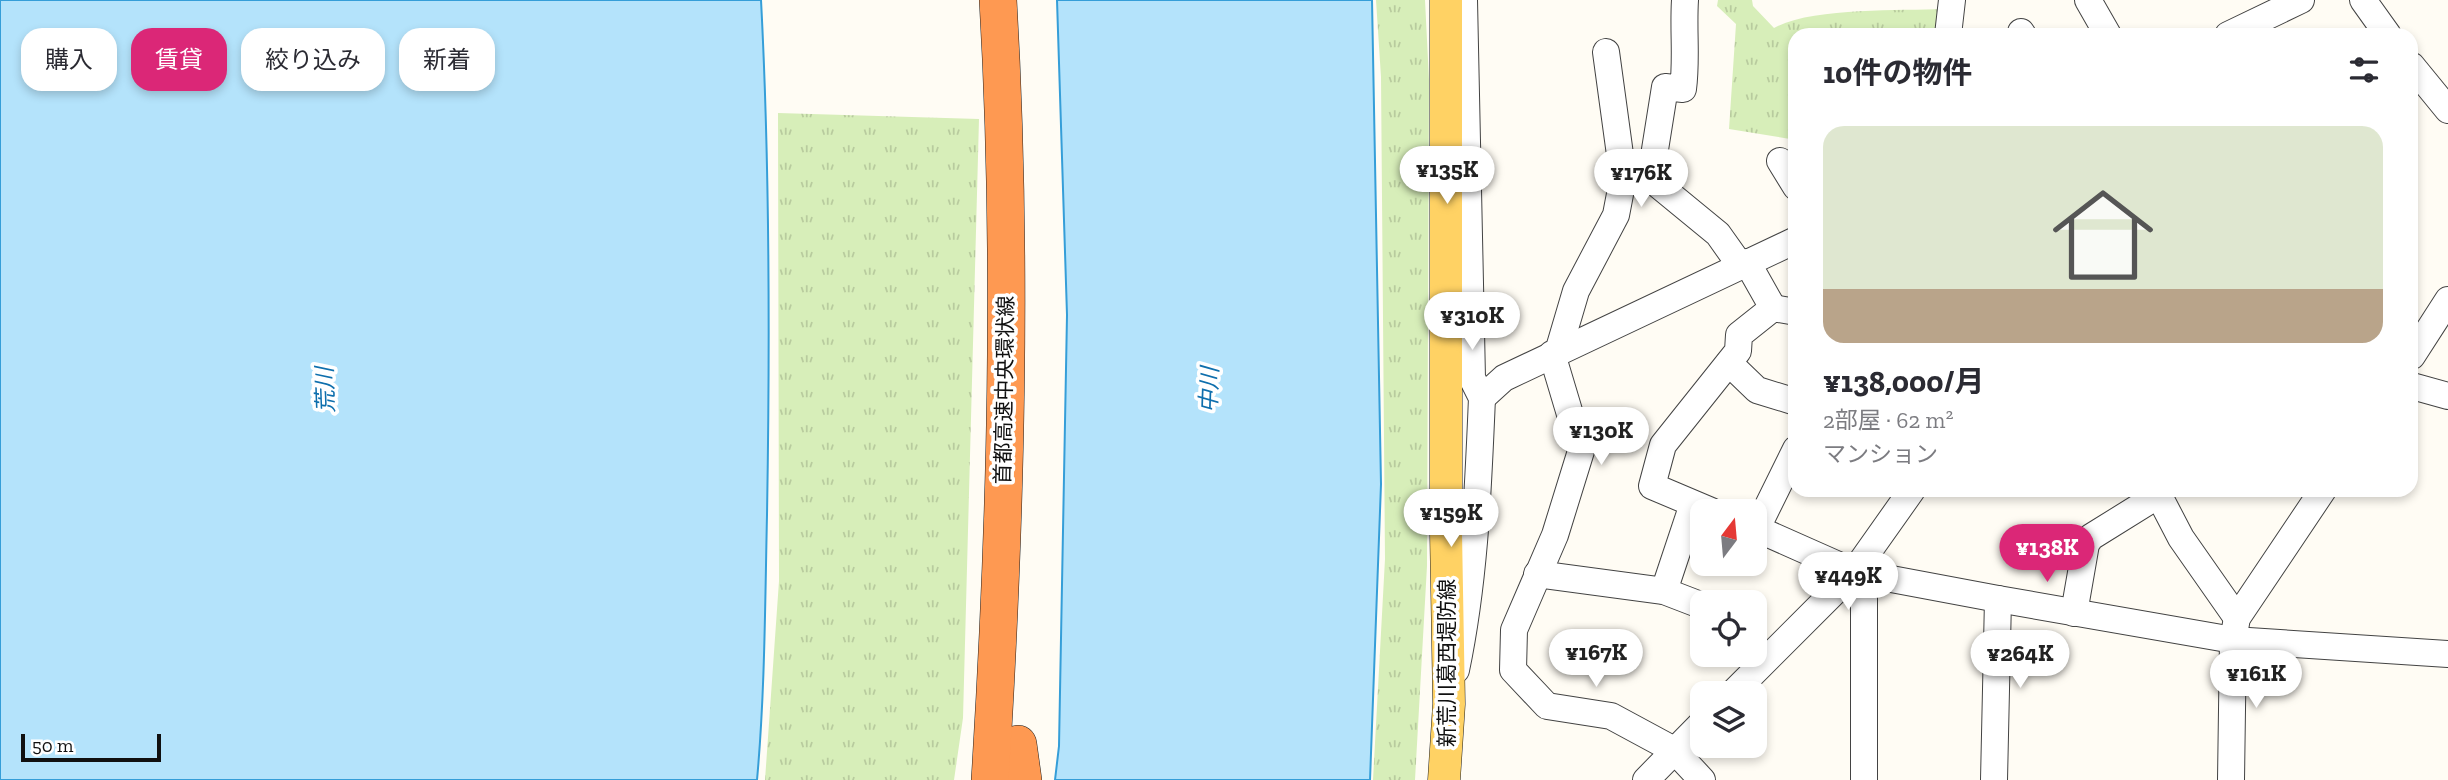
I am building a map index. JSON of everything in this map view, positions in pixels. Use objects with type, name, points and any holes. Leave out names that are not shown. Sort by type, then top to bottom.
[{"type":"highway","name":"首都高速中央環状線","points":[[990,780],[1003,475],[1006,243],[1005,120],[998,0]]},
{"type":"highway","name":"首都高速中央環状線","points":[[1016,780],[1026,495],[1029,114],[1023,0]]},
{"type":"highway","points":[[965,780],[983,570],[1003,475]]},
{"type":"highway","points":[[1018,744],[1023,780]]},
{"type":"main road","name":"新荒川葛西堤防線","points":[[1444,780],[1449,704],[1446,533],[1446,0]]},
{"type":"street","points":[[1449,704],[1468,614],[1476,537],[1482,398],[1472,378],[1464,0]]},
{"type":"street","points":[[1685,0],[1682,47],[1687,60],[1683,89],[1665,88],[1652,171],[1718,234],[1784,310],[1738,335],[1738,351],[1663,445],[1652,486],[1690,503]]},
{"type":"street","points":[[1949,28],[1952,0]]},
{"type":"street","points":[[2088,0],[2104,28]]},
{"type":"street","points":[[2243,28],[2301,0]]},
{"type":"street","points":[[2363,0],[2383,28]]},
{"type":"street","points":[[1606,52],[1621,162],[1621,189],[1616,215],[1576,292],[1555,353],[1581,451],[1555,536],[1514,630],[1513,670],[1547,706],[1611,716],[1674,750],[1702,780]]},
{"type":"street","points":[[2418,73],[2448,110]]},
{"type":"street","points":[[1780,160],[1788,174]]},
{"type":"street","points":[[1482,398],[1504,378],[1788,244]]},
{"type":"street","points":[[2418,347],[2448,300]]},
{"type":"street","points":[[1728,363],[1757,390],[1788,400]]},
{"type":"street","points":[[2418,388],[2448,396]]},
{"type":"street","points":[[1768,504],[1788,465]]},
{"type":"street","points":[[1767,644],[1859,573],[1908,497]]},
{"type":"street","points":[[2074,613],[2086,544],[2091,537],[2151,497]]},
{"type":"street","points":[[2159,497],[2235,629]]},
{"type":"street","points":[[2231,780],[2235,629],[2319,497]]},
{"type":"street","points":[[1768,533],[1859,573],[2074,613],[2448,654]]},
{"type":"street","points":[[1664,591],[1690,534]]},
{"type":"street","points":[[1859,573],[1864,780]]},
{"type":"street","points":[[1537,574],[1664,591],[1690,601]]},
{"type":"street","points":[[1994,780],[1998,599]]},
{"type":"street","points":[[1646,780],[1690,735]]},
{"type":"green space","points":[[1376,0],[1425,0],[1429,80],[1427,566],[1415,780],[1373,780],[1385,559],[1381,77]]},
{"type":"green space","points":[[1718,0],[1752,0],[1753,6],[1774,28],[1790,21],[1833,13],[1944,9],[1942,28],[1788,28],[1788,139],[1729,129],[1736,24],[1717,6]]},
{"type":"green space","points":[[778,113],[979,119],[963,718],[954,780],[765,780],[779,581]]},
{"type":"water","name":"荒川","points":[[0,0],[761,0],[768,193],[769,386],[762,714],[757,780],[0,780]]},
{"type":"water","name":"中川","points":[[1057,0],[1372,0],[1381,484],[1370,780],[1055,780],[1059,746],[1067,315]]}]
